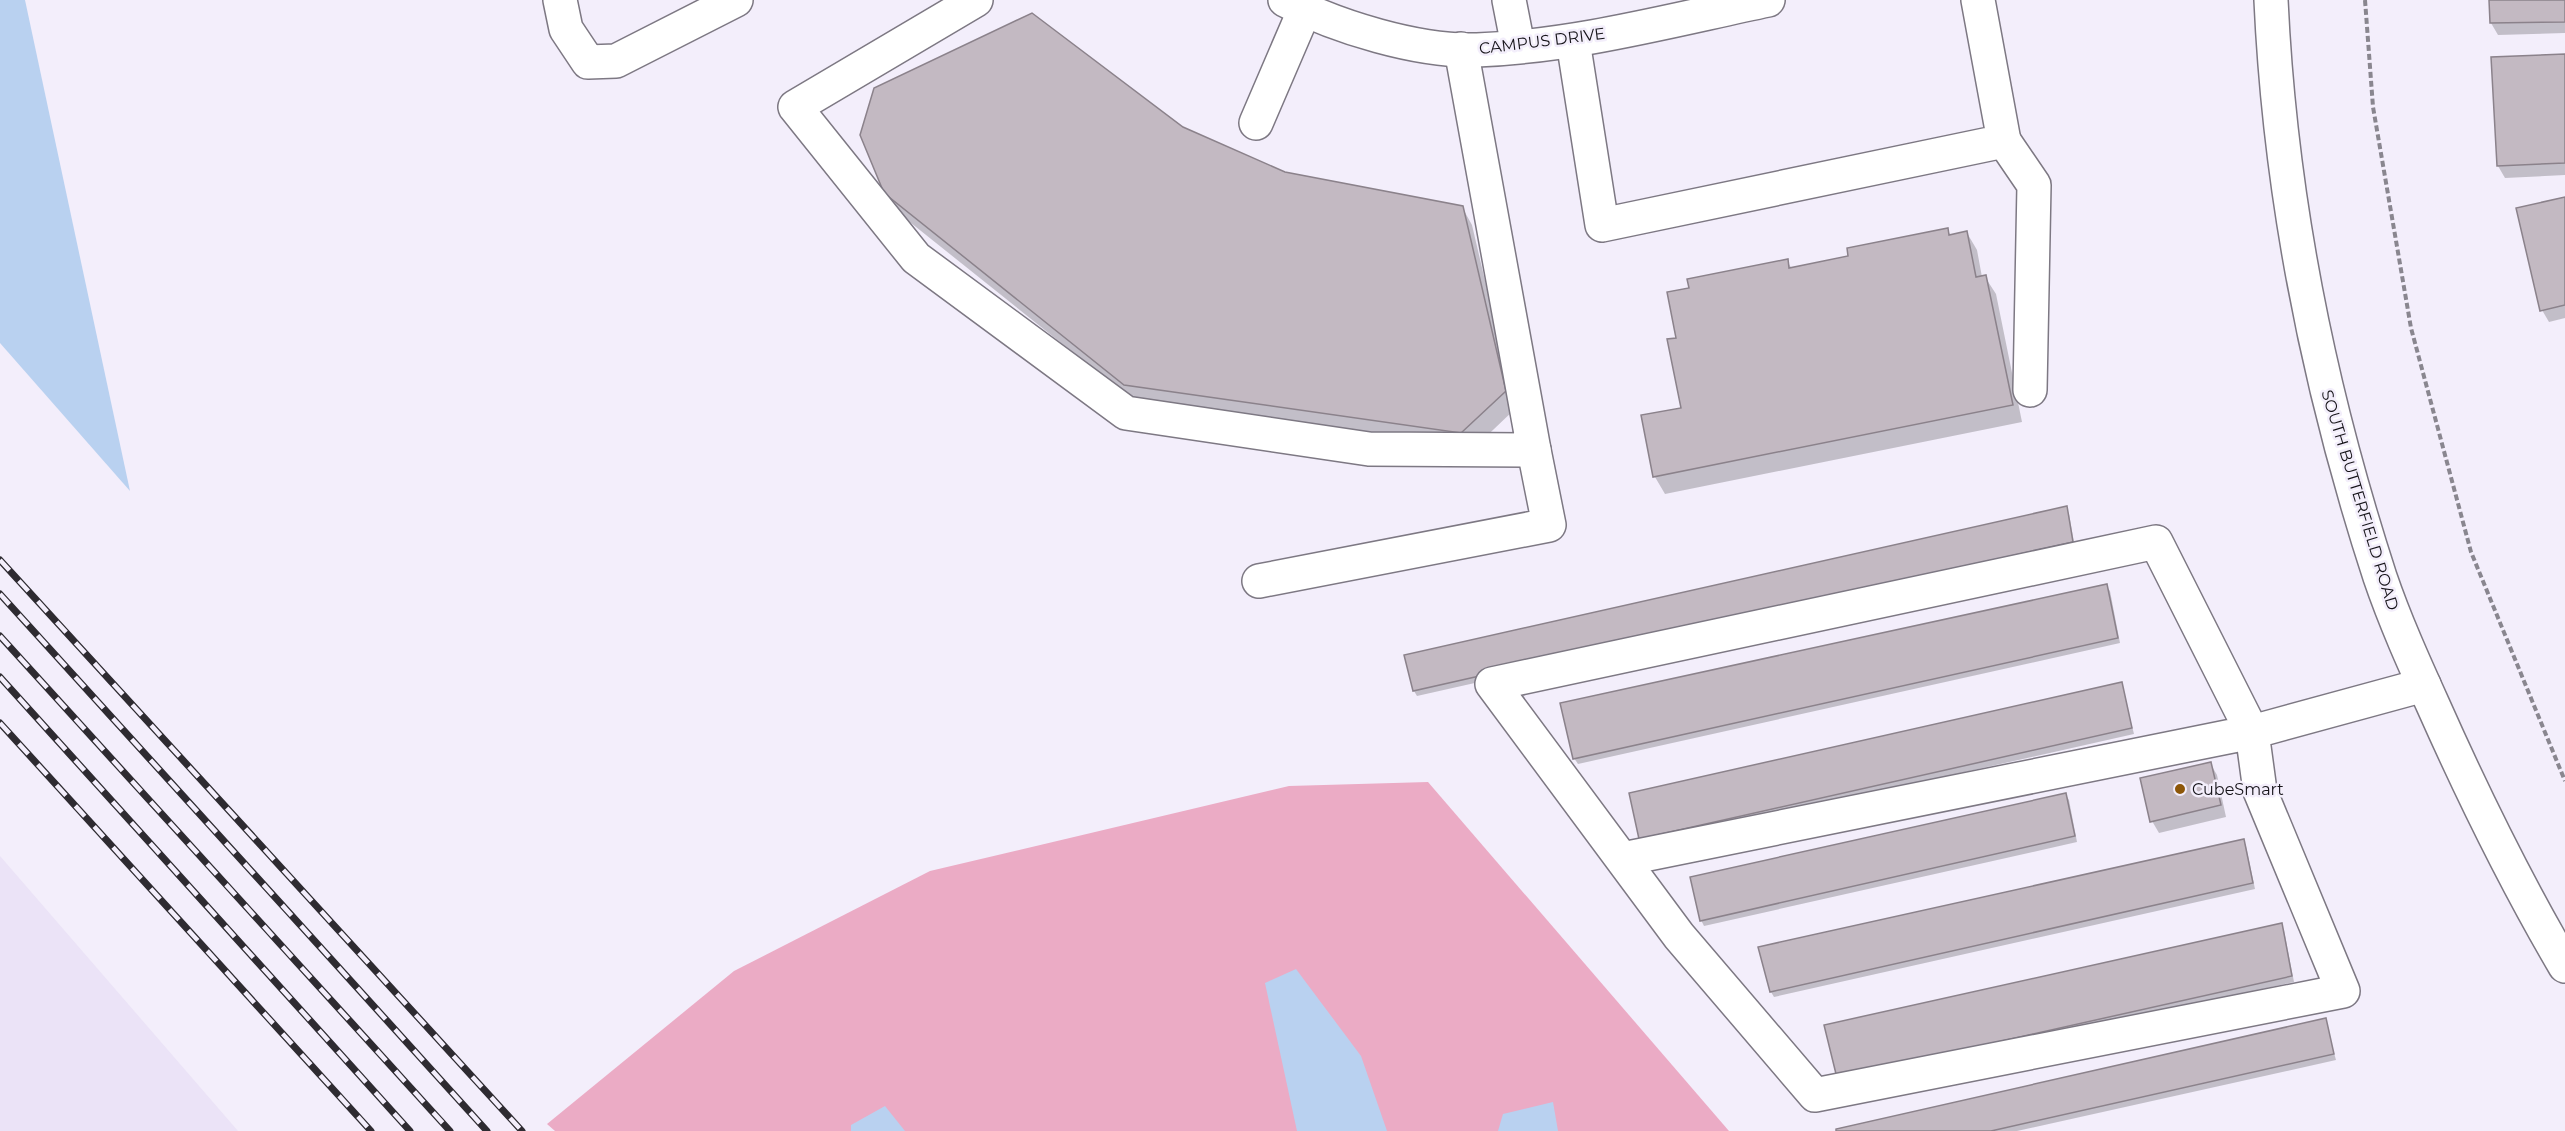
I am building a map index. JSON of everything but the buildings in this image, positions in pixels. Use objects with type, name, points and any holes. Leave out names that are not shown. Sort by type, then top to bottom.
[{"type":"main road","points":[[560,0],[566,29],[588,62],[616,61],[736,0]]},
{"type":"main road","points":[[976,0],[795,107],[916,258],[1126,413],[1369,449],[1534,450]]},
{"type":"main road","points":[[1509,0],[1518,46]]},
{"type":"main road","name":"CAMPUS DRIVE","points":[[1295,4],[1356,29],[1385,37],[1414,44],[1475,50],[1573,41],[1768,0]]},
{"type":"main road","points":[[1978,0],[2004,141],[2034,185],[2030,390]]},
{"type":"main road","name":"SOUTH BUTTERFIELD ROAD","points":[[2271,0],[2274,60],[2287,185],[2307,308],[2324,380],[2380,578],[2403,638],[2473,797],[2525,897],[2565,966]]},
{"type":"main road","points":[[1256,123],[1295,4]]},
{"type":"main road","points":[[1573,41],[1602,225],[2004,141]]},
{"type":"main road","points":[[1259,581],[1549,525],[1461,49]]},
{"type":"main road","points":[[2156,542],[2252,732],[2260,791],[2343,991],[1815,1095],[1679,936],[1492,684],[2156,542]]},
{"type":"main road","points":[[1623,860],[2252,732],[2424,685]]},
{"type":"path","points":[[2365,0],[2373,107],[2411,328],[2470,552],[2565,781]]},
{"type":"shaded area","points":[[1428,782],[1729,1131],[555,1131],[547,1124],[734,971],[930,871],[1289,786]]},
{"type":"shaded area","points":[[0,856],[238,1131],[0,1131]]},
{"type":"water","points":[[0,0],[25,0],[130,491],[0,343]]},
{"type":"water","points":[[1296,969],[1361,1056],[1387,1131],[1297,1131],[1265,983]]},
{"type":"water","points":[[1553,1102],[1558,1131],[1498,1131],[1503,1114]]},
{"type":"water","points":[[885,1106],[905,1131],[851,1131],[851,1125]]},
{"type":"railway","points":[[0,560],[522,1131]]},
{"type":"railway","points":[[0,594],[487,1131]]},
{"type":"railway","points":[[0,636],[450,1131]]},
{"type":"railway","points":[[0,677],[410,1131]]},
{"type":"railway","points":[[0,723],[371,1131]]},
{"type":"place","name":"CubeSmart","points":[[2180,789]]}]
